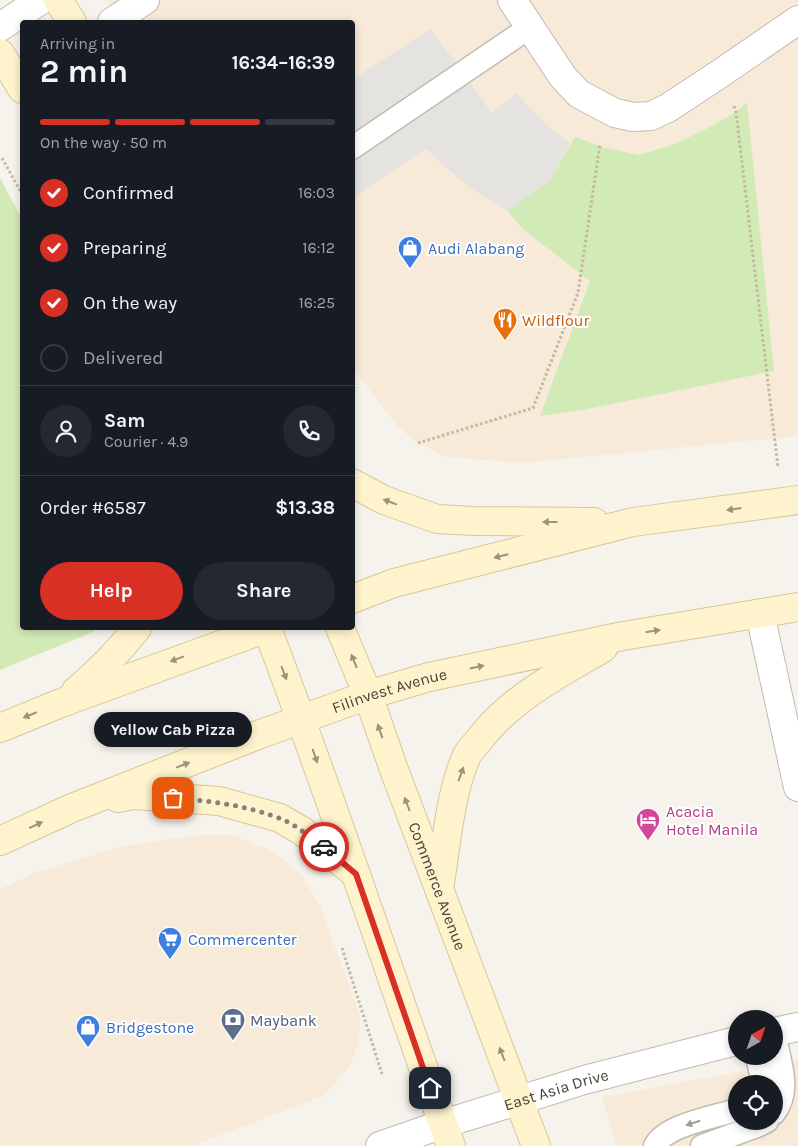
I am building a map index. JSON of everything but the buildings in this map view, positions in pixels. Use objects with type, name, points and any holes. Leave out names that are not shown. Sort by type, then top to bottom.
[{"type":"main road","points":[[58,0],[71,20]]},
{"type":"main road","points":[[0,53],[16,84]]},
{"type":"main road","points":[[355,485],[384,500],[437,518],[472,521],[633,522]]},
{"type":"main road","points":[[355,598],[394,583],[633,522],[790,501]]},
{"type":"main road","name":"Filinvest Avenue","points":[[0,841],[72,808],[302,719],[368,695],[429,677],[624,636],[798,607]]},
{"type":"main road","points":[[61,703],[94,676],[135,630]]},
{"type":"main road","points":[[0,728],[61,703],[262,630]]},
{"type":"main road","points":[[268,630],[329,793],[447,1135]]},
{"type":"main road","name":"Commerce Avenue","points":[[341,630],[368,695],[439,890],[536,1146]]},
{"type":"main road","points":[[439,890],[456,787],[468,754],[488,728],[511,707],[540,685],[624,636]]},
{"type":"main road","points":[[72,808],[133,794],[219,802],[280,818],[302,831],[356,874]]},
{"type":"street","points":[[0,27],[41,0]]},
{"type":"street","points":[[115,20],[145,0]]},
{"type":"street","points":[[512,0],[563,77],[579,94],[615,113],[633,117],[651,116],[668,108],[798,20]]},
{"type":"street","points":[[760,614],[798,787]]},
{"type":"street","name":"East Asia Drive","points":[[380,1146],[447,1135],[519,1100],[584,1080],[728,1043]]},
{"type":"lane","points":[[355,146],[530,27]]},
{"type":"lane","points":[[783,1090],[788,1030]]},
{"type":"lane","points":[[656,1146],[658,1140],[679,1127],[728,1112]]},
{"type":"lane","points":[[702,1146],[746,1130]]},
{"type":"path","points":[[721,73],[736,112],[790,501]]},
{"type":"path","points":[[418,443],[533,408],[578,293],[600,142],[615,113]]},
{"type":"path","points":[[2,158],[20,190]]},
{"type":"path","points":[[341,946],[382,1074]]},
{"type":"shaded area","points":[[107,0],[798,0],[798,436],[524,463],[446,457],[418,443],[398,427],[355,371],[355,20],[120,20]]},
{"type":"shaded area","points":[[431,29],[492,113],[516,93],[552,130],[570,143],[550,180],[507,211],[466,185],[426,149],[355,197],[355,78]]},
{"type":"shaded area","name":"Commercenter","points":[[196,835],[233,835],[270,850],[300,873],[320,906],[360,1015],[359,1042],[349,1067],[323,1096],[192,1146],[0,1146],[0,889],[37,872],[120,847]]},
{"type":"shaded area","points":[[798,1061],[798,1146],[616,1146],[602,1097]]},
{"type":"green space","points":[[747,103],[774,371],[582,410],[540,416],[590,281],[525,231],[507,211],[550,180],[575,137],[606,148],[639,155],[675,144],[712,126]]},
{"type":"green space","points":[[0,178],[20,215],[20,630],[95,630],[0,670]]},
{"type":"way so far","points":[[173,798],[219,802],[280,818],[324,847]]},
{"type":"place","name":"Audi Alabang","points":[[410,269]]},
{"type":"place","name":"Wildflour","points":[[505,341]]},
{"type":"place","name":"Yellow Cab Pizza","points":[[173,798]]},
{"type":"place","name":"Acacia Hotel Manila","points":[[648,841]]},
{"type":"place","name":"Commercenter","points":[[170,960]]},
{"type":"place","name":"Maybank","points":[[233,1041]]},
{"type":"place","name":"Bridgestone","points":[[88,1048]]},
{"type":"route","points":[[324,847],[356,874],[430,1088]]}]
